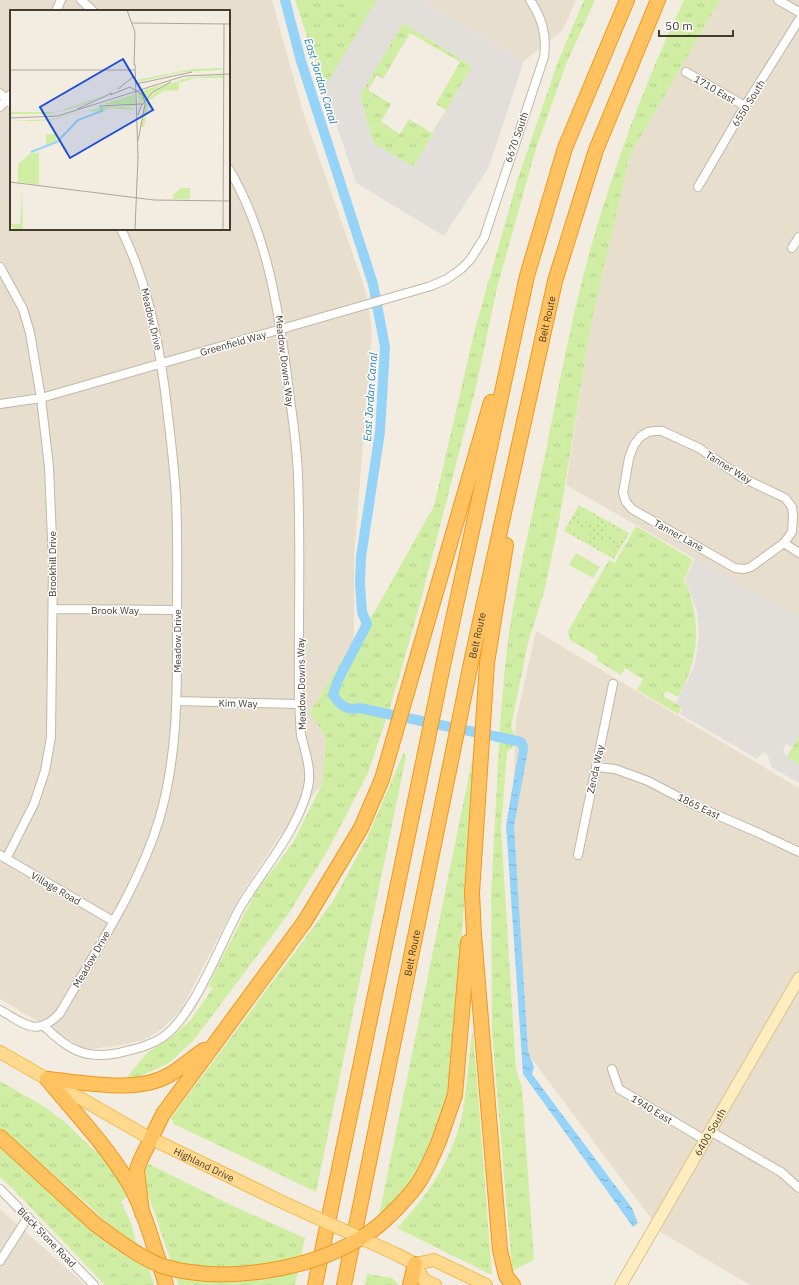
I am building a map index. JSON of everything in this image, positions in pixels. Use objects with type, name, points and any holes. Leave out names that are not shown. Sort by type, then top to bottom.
[{"type":"highway","points":[[142,1213],[137,1170],[150,1138],[163,1114],[305,921],[361,828],[382,779],[565,148],[627,0]]},
{"type":"highway","name":"Belt Route","points":[[344,1285],[472,658],[555,281],[596,150],[658,0]]},
{"type":"highway","points":[[315,1285],[444,661],[527,276]]},
{"type":"highway","points":[[0,1137],[95,1224],[123,1245],[162,1266],[200,1275],[241,1277],[292,1268],[335,1252],[371,1232],[398,1206],[422,1178],[439,1141],[455,1095],[472,893],[487,663],[532,386]]},
{"type":"highway","points":[[472,893],[500,1250],[506,1276],[513,1285]]},
{"type":"highway","points":[[47,1079],[114,1086],[145,1084],[168,1076],[214,1043]]},
{"type":"highway","points":[[47,1079],[100,1142],[124,1176],[142,1213],[166,1285]]},
{"type":"highway","points":[[410,1285],[415,1264]]},
{"type":"main road","name":"Highland Drive","points":[[0,1052],[150,1138],[415,1264],[424,1280],[435,1285]]},
{"type":"main road","points":[[415,1264],[434,1260],[486,1285]]},
{"type":"street","points":[[56,10],[61,0]]},
{"type":"street","points":[[81,0],[92,10]]},
{"type":"street","name":"6670 South","points":[[461,269],[470,260],[484,238],[544,57],[545,46],[543,23],[530,0]]},
{"type":"street","points":[[778,0],[799,12]]},
{"type":"street","name":"6550 South","points":[[698,187],[745,106],[799,20]]},
{"type":"street","name":"1710 East","points":[[686,72],[745,106]]},
{"type":"street","points":[[0,93],[10,99],[0,107]]},
{"type":"street","name":"Meadow Downs Way","points":[[44,1026],[58,1041],[80,1053],[97,1056],[108,1055],[150,1045],[166,1035],[181,1018],[195,996],[238,912],[279,848],[302,806],[308,786],[309,774],[301,730],[300,704],[301,590],[298,472],[281,329],[266,256],[239,186],[230,171]]},
{"type":"street","name":"Meadow Drive","points":[[44,1026],[52,1022],[60,1013],[132,888],[148,854],[169,780],[177,701],[176,497],[172,441],[161,364],[149,299],[135,257],[122,230]]},
{"type":"street","points":[[792,248],[799,237]]},
{"type":"street","name":"Brookhill Drive","points":[[0,267],[23,310],[30,333],[41,398],[52,514],[51,737],[45,771],[34,804],[3,857]]},
{"type":"street","name":"Greenfield Way","points":[[0,404],[41,398],[378,302],[432,286],[448,279],[461,269]]},
{"type":"street","name":"Tanner Way","points":[[648,432],[662,431],[699,448],[741,476],[785,498],[792,507],[794,516],[792,532],[784,543]]},
{"type":"street","name":"Tanner Lane","points":[[648,432],[637,440],[629,458],[624,493],[626,502],[632,509],[735,568],[744,569],[751,567],[784,543]]},
{"type":"street","points":[[784,543],[799,553]]},
{"type":"street","name":"Brook Way","points":[[52,609],[177,610]]},
{"type":"street","name":"Zenda Way","points":[[578,855],[613,684]]},
{"type":"street","name":"Kim Way","points":[[177,701],[300,704]]},
{"type":"street","name":"1865 East","points":[[596,767],[615,769],[648,780],[694,806],[761,834],[799,852]]},
{"type":"street","name":"Village Road","points":[[3,857],[113,921]]},
{"type":"street","name":"6400 South","points":[[621,1285],[799,978]]},
{"type":"street","points":[[0,1010],[23,1023],[34,1027],[44,1026]]},
{"type":"street","name":"1940 East","points":[[612,1068],[619,1090],[707,1136],[781,1172],[799,1188]]},
{"type":"street","name":"Black Stone Road","points":[[0,1189],[94,1285]]},
{"type":"street","points":[[0,1261],[28,1217]]},
{"type":"shaded area","points":[[0,0],[272,0],[303,112],[366,292],[372,331],[354,557],[354,641],[310,712],[326,738],[322,784],[279,837],[237,901],[181,1010],[163,1028],[144,1040],[93,1049],[83,1048],[0,999]]},
{"type":"shaded area","points":[[377,0],[422,0],[524,61],[489,167],[444,236],[356,183],[324,88]],"holes":[[[403,23],[472,66],[414,167],[373,143],[360,95]]]},
{"type":"shaded area","points":[[422,0],[576,0],[563,30],[524,61]]},
{"type":"shaded area","points":[[720,0],[799,0],[799,618],[566,485],[592,319],[630,155]]},
{"type":"shaded area","points":[[695,558],[799,617],[799,736],[792,747],[786,744],[783,751],[787,757],[799,764],[799,783],[771,767],[768,756],[763,752],[757,759],[680,714],[683,708],[676,703],[695,664],[699,636],[697,611],[685,579]]},
{"type":"shaded area","points":[[536,631],[799,788],[799,1285],[750,1285],[662,1233],[523,1047],[511,840],[516,720]]},
{"type":"shaded area","points":[[0,1209],[81,1281],[85,1285],[0,1285]]},
{"type":"green space","points":[[295,0],[336,0],[367,19],[324,88]]},
{"type":"green space","points":[[336,0],[378,0],[367,19]]},
{"type":"green space","points":[[584,0],[595,0],[567,62],[536,148],[497,288],[476,387],[418,611],[392,701],[368,773],[328,850],[287,916],[193,1041],[169,1063],[141,1076],[126,1078],[148,1052],[169,1039],[190,1021],[213,988],[208,986],[249,905],[256,892],[293,843],[322,784],[326,738],[310,712],[352,643],[375,611],[434,506],[475,329],[518,178],[559,59]]},
{"type":"green space","points":[[684,0],[720,0],[630,155],[592,319],[559,522],[544,592],[528,643],[511,727],[517,739],[499,735],[504,674],[512,614],[566,349],[585,267],[612,179],[645,88]]},
{"type":"green space","points":[[403,23],[472,66],[414,167],[373,143],[360,95]],"holes":[[[410,33],[460,62],[436,104],[446,110],[432,133],[409,119],[400,134],[381,122],[391,104],[368,90],[377,75],[383,79]]]},
{"type":"green space","points":[[579,505],[629,533],[614,559],[564,531]]},
{"type":"green space","points":[[582,509],[599,519],[594,527],[577,517]]},
{"type":"green space","points":[[574,522],[591,532],[586,540],[569,530]]},
{"type":"green space","points":[[607,524],[624,534],[619,542],[602,532]]},
{"type":"green space","points":[[636,526],[693,560],[684,579],[694,609],[696,624],[696,639],[691,668],[678,697],[666,691],[663,696],[682,707],[678,714],[637,690],[643,679],[625,668],[621,675],[596,660],[598,656],[570,640],[568,631],[609,560],[615,563]]},
{"type":"green space","points":[[599,537],[616,547],[611,555],[594,545]]},
{"type":"green space","points":[[576,553],[600,567],[593,578],[569,565]]},
{"type":"green space","points":[[799,735],[799,764],[787,757]]},
{"type":"green space","points":[[502,742],[516,745],[507,752],[501,829],[516,1070],[522,1087],[534,1260],[512,1271],[492,1032],[491,897],[499,743]]},
{"type":"green space","points":[[475,746],[452,1079],[437,1147],[387,1218],[379,1215]]},
{"type":"green space","points":[[404,752],[406,757],[316,1192],[174,1124],[171,1118],[333,901],[368,836]]},
{"type":"green space","points":[[473,1031],[492,1275],[397,1228],[419,1202],[439,1174],[454,1143],[466,1093]]},
{"type":"green space","points":[[0,1081],[45,1107],[66,1123],[95,1151],[98,1150],[116,1176],[127,1196],[121,1202],[131,1223],[137,1247],[119,1235],[85,1202],[0,1128]]},
{"type":"green space","points":[[0,1146],[97,1235],[122,1254],[149,1268],[154,1285],[105,1285],[0,1177]]},
{"type":"green space","points":[[149,1164],[231,1205],[305,1238],[295,1285],[179,1285],[147,1191],[145,1169]]},
{"type":"green space","points":[[367,1274],[392,1278],[399,1285],[365,1285]]},
{"type":"water","points":[[515,736],[524,739],[528,750],[514,826],[528,1051],[534,1067],[532,1074],[632,1208],[638,1223],[633,1227],[523,1074],[506,825],[519,750],[518,745],[512,743]]},
{"type":"waterway","name":"East Jordan Canal","points":[[285,0],[301,61],[373,284],[385,347],[380,432],[361,557],[360,584],[362,612],[367,624],[338,680],[333,695],[338,702],[350,709],[359,708],[508,739],[521,742],[523,746]]}]
